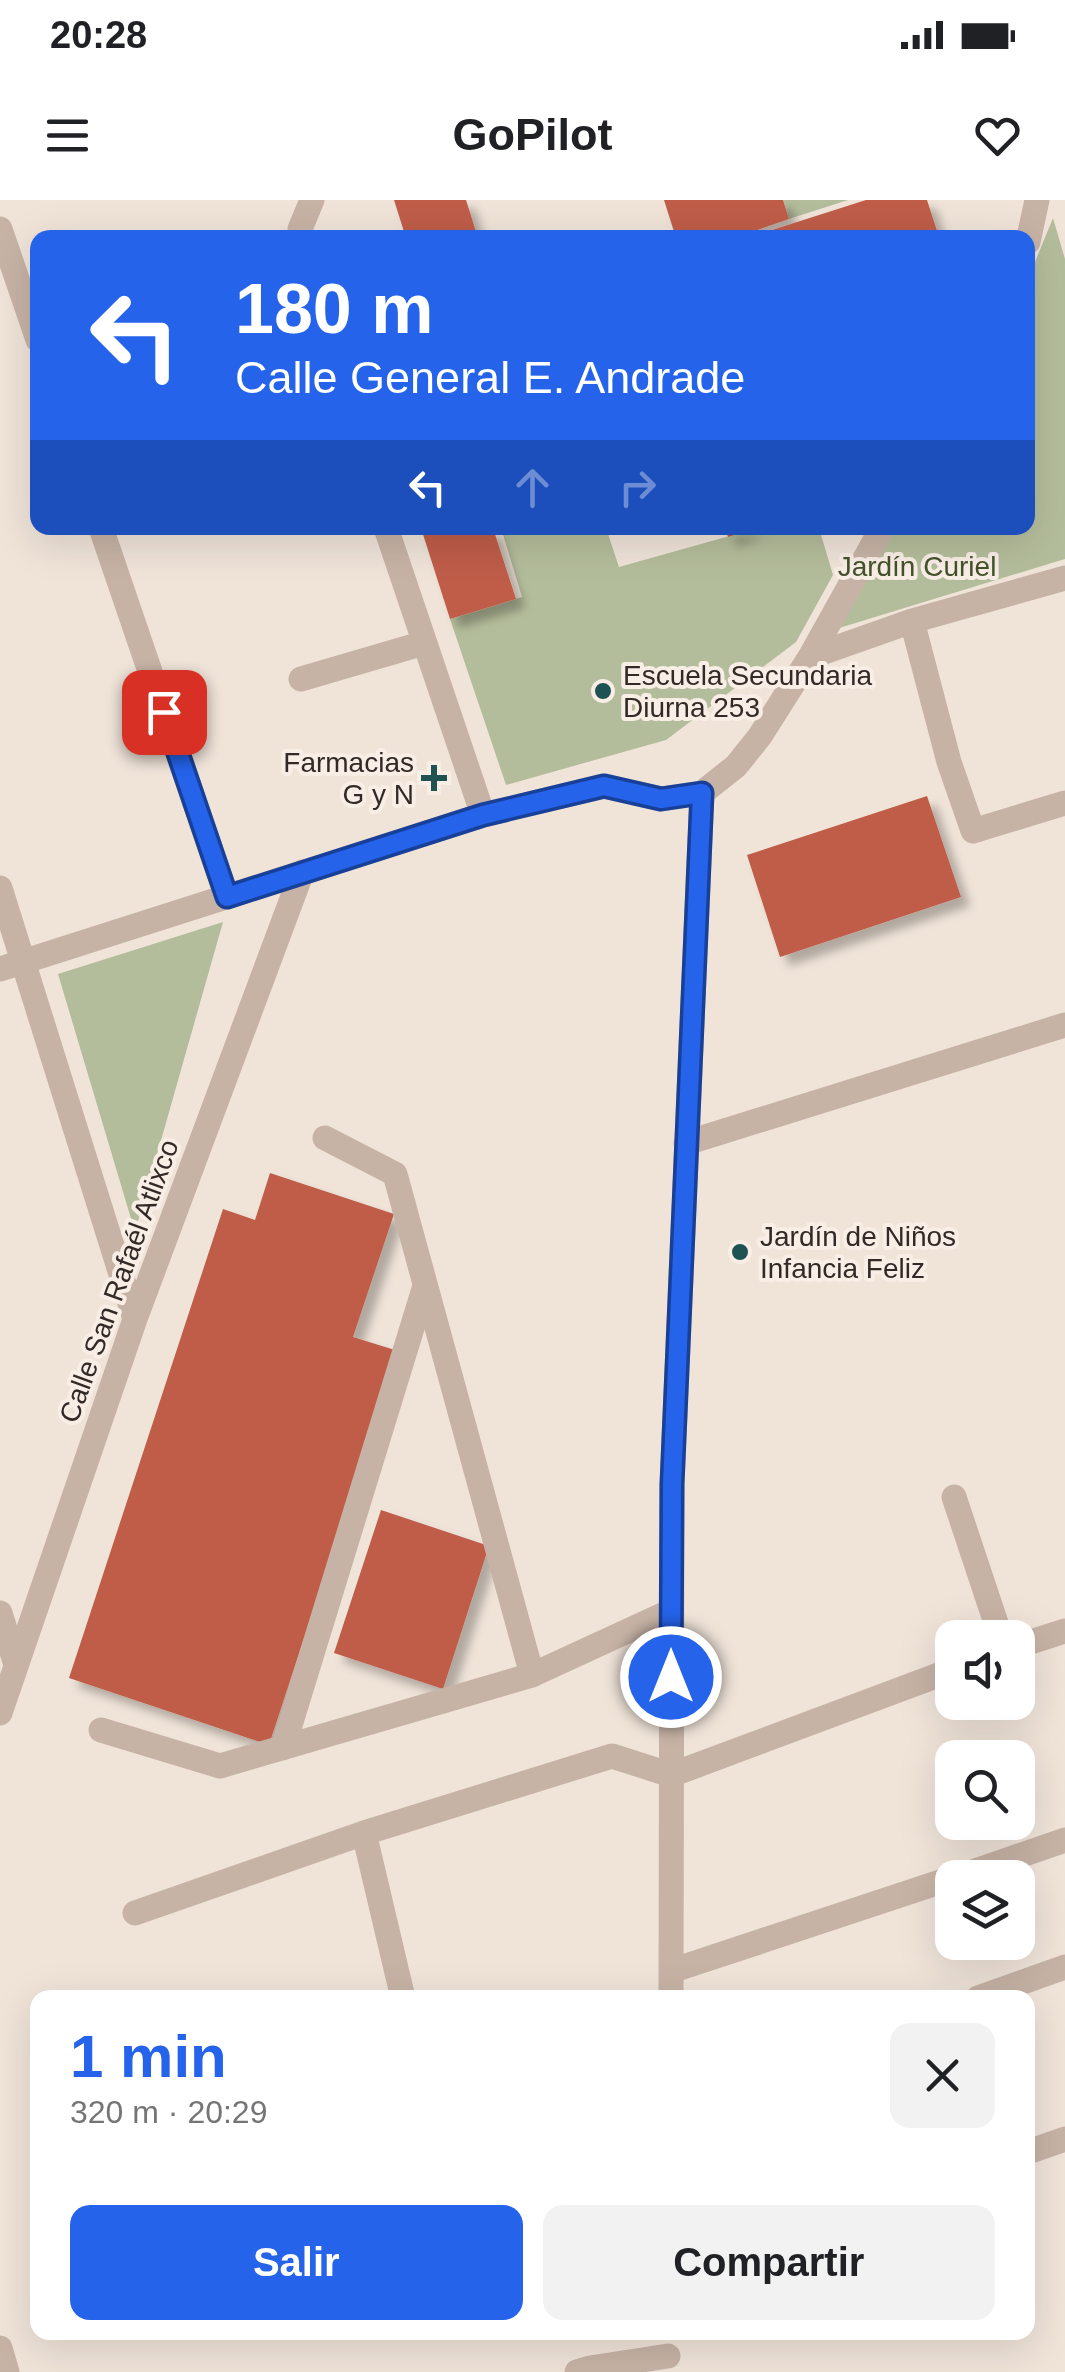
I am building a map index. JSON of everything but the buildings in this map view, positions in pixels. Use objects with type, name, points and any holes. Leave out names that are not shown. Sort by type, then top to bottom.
[{"type":"street","points":[[302,230],[312,200]]},
{"type":"street","points":[[1031,230],[1037,200]]},
{"type":"street","points":[[0,230],[30,317]]},
{"type":"street","points":[[103,535],[227,897]]},
{"type":"street","points":[[388,535],[483,815]]},
{"type":"street","points":[[11,966],[483,815],[604,786],[661,799],[702,793],[736,766],[760,736],[878,535]]},
{"type":"street","points":[[810,656],[912,621],[1065,578]]},
{"type":"street","points":[[912,621],[973,831],[1059,805]]},
{"type":"street","points":[[301,680],[424,643]]},
{"type":"street","points":[[702,793],[672,1484],[671,1984],[935,1885]]},
{"type":"street","name":"Calle San Rafaél Atlixco","points":[[0,1713],[135,1319],[302,872]]},
{"type":"street","points":[[0,888],[11,966],[135,1319]]},
{"type":"street","points":[[686,1143],[1065,1025]]},
{"type":"street","points":[[326,1138],[395,1174],[532,1675]]},
{"type":"street","points":[[284,1748],[424,1287]]},
{"type":"street","points":[[954,1497],[995,1620]]},
{"type":"street","points":[[101,1730],[220,1766],[532,1675],[671,1612]]},
{"type":"street","points":[[0,1613],[16,1666]]},
{"type":"street","points":[[1035,1641],[1065,1631]]},
{"type":"street","points":[[135,1913],[364,1833],[612,1756],[671,1775],[935,1676]]},
{"type":"street","points":[[364,1833],[402,1990]]},
{"type":"street","points":[[1007,1860],[1065,1840]]},
{"type":"street","points":[[1001,1990],[1065,1968]]},
{"type":"street","points":[[1035,2150],[1065,2140]]},
{"type":"street","points":[[0,2348],[6,2372]]},
{"type":"street","points":[[577,2372],[668,2353]]},
{"type":"green space","points":[[783,200],[848,200],[789,219]]},
{"type":"green space","name":"Jardín Curiel","points":[[1053,218],[1065,259],[1065,559],[836,629],[892,535],[1035,535],[1035,262]]},
{"type":"green space","name":"Escuela Secundaria Diurna 253","points":[[503,535],[608,535],[619,567],[733,535],[821,535],[833,575],[796,642],[666,740],[506,785],[450,619],[522,597]]},
{"type":"green space","points":[[223,922],[135,1232],[58,974]]},
{"type":"place","name":"Escuela Secundaria Diurna 253","points":[[603,691]]},
{"type":"place","name":"Farmacias G y N","points":[[434,778]]},
{"type":"place","name":"Jardín de Niños Infancia Feliz","points":[[740,1252]]},
{"type":"route","points":[[164,712],[227,897],[483,815],[604,786],[661,799],[702,793],[672,1484],[671,1677]]}]
